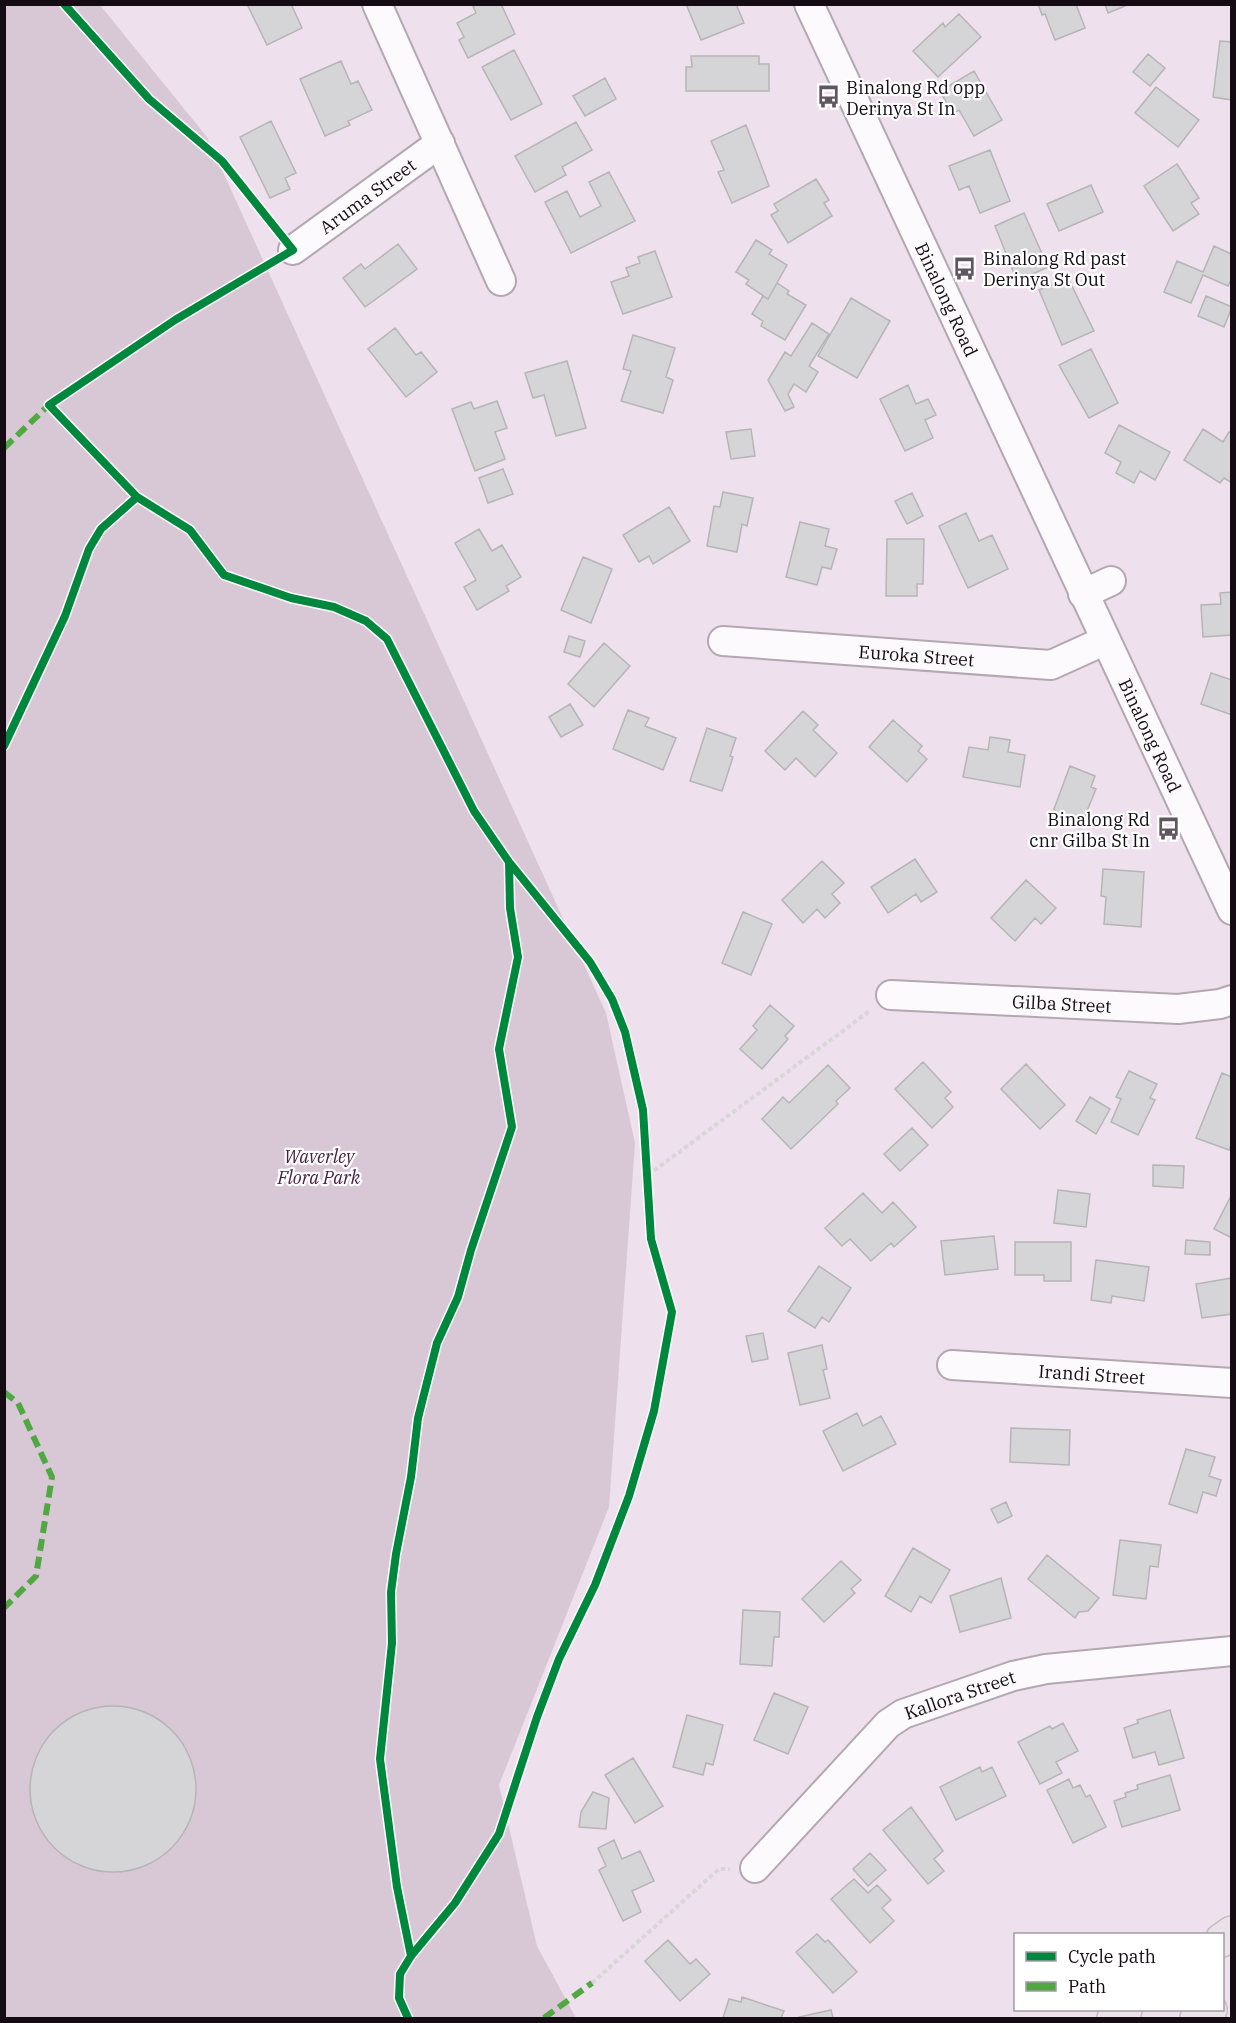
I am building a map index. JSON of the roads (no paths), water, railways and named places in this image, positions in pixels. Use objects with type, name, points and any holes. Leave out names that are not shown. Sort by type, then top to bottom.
[{"type":"street","points":[[377,4],[501,281]]},
{"type":"street","name":"Binalong Road","points":[[816,7],[1104,641],[1232,910]]},
{"type":"street","name":"Aruma Street","points":[[293,250],[440,143]]},
{"type":"street","points":[[1083,594],[1111,581]]},
{"type":"street","name":"Euroka Street","points":[[723,641],[1051,665],[1104,641]]},
{"type":"street","name":"Gilba Street","points":[[891,995],[1178,1009],[1220,1004],[1232,1000]]},
{"type":"street","name":"Irandi Street","points":[[952,1365],[1232,1383]]},
{"type":"street","name":"Kallora Street","points":[[755,1868],[888,1724],[903,1714],[1013,1676],[1046,1669],[1232,1651]]},
{"type":"place","name":"Binalong Rd opp Derinya St In","points":[[828,97]]},
{"type":"place","name":"Binalong Rd past Derinya St Out","points":[[965,268]]},
{"type":"place","name":"Binalong Rd cnr Gilba St In","points":[[1168,829]]},
{"type":"park label","name":"Waverley Flora Park","points":[[319,1166]]}]
